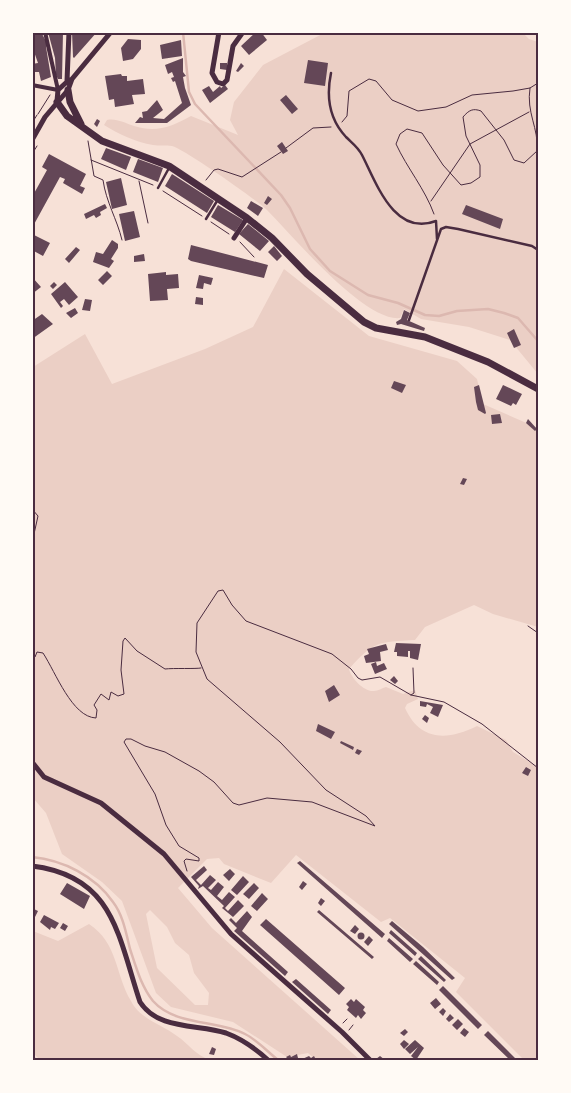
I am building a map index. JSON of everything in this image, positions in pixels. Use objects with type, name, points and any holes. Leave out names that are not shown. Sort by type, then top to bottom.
[{"type":"main road","points":[[68,90],[73,109],[87,135]]},
{"type":"main road","points":[[57,102],[67,116],[87,135],[169,166],[247,218],[267,233],[307,274],[364,322],[376,328],[425,337],[488,362],[538,389]]},
{"type":"street","points":[[45,32],[58,90],[57,102]]},
{"type":"street","points":[[32,140],[45,117],[68,90],[69,32]]},
{"type":"street","points":[[58,90],[111,32]]},
{"type":"street","points":[[219,32],[212,73],[217,82],[223,84],[227,80],[233,46],[243,32]]},
{"type":"street","points":[[32,85],[58,90]]},
{"type":"street","points":[[234,238],[247,218]]},
{"type":"street","points":[[32,762],[44,776],[101,803],[164,854],[231,934],[342,1032],[370,1060]]},
{"type":"street","points":[[35,867],[76,878],[88,886],[100,898],[109,912],[140,1002],[147,1013],[166,1021],[225,1033],[242,1040],[268,1060]]},
{"type":"lane","points":[[331,73],[328,98],[338,127],[362,154],[381,195],[392,208],[409,221],[427,225],[436,221],[436,246],[409,320]]},
{"type":"lane","points":[[158,188],[169,166]]},
{"type":"lane","points":[[206,218],[218,199]]},
{"type":"lane","points":[[437,239],[441,229],[446,227],[532,246],[538,250]]},
{"type":"path","points":[[286,148],[307,131],[321,126],[338,127],[348,116],[349,91],[369,79],[376,81],[392,100],[418,111],[446,107],[472,95],[495,95],[530,88],[538,83]]},
{"type":"path","points":[[436,221],[430,202],[396,144],[400,134],[407,128],[422,133],[450,173],[461,185],[471,183],[480,177],[480,165],[466,136],[463,116],[468,111],[475,109],[481,111],[495,129],[514,160],[524,163],[537,151],[538,139],[530,112],[530,88]]},
{"type":"path","points":[[430,202],[470,144],[530,112]]},
{"type":"path","points":[[87,135],[94,176],[103,180],[106,198],[116,218],[122,240]]},
{"type":"path","points":[[201,188],[214,170],[242,177],[281,152]]},
{"type":"path","points":[[91,160],[158,188],[206,218],[234,238],[254,256]]},
{"type":"path","points":[[139,180],[148,223]]},
{"type":"path","points":[[32,509],[38,516],[32,543]]},
{"type":"path","points":[[187,880],[184,861],[186,859],[199,861],[199,858],[179,846],[166,826],[156,794],[124,742],[126,739],[131,739],[145,746],[165,752],[199,771],[214,782],[233,803],[239,806],[267,798],[312,802],[375,826],[366,816],[326,790],[267,730],[214,687],[201,667],[196,652],[197,623],[214,594],[223,590],[232,605],[246,621],[332,654],[362,680],[380,677],[411,695],[437,700],[456,709],[482,724],[538,768]]},
{"type":"path","points":[[528,626],[538,633]]},
{"type":"path","points":[[32,654],[35,657],[37,652],[43,653],[68,697],[80,713],[89,718],[96,718],[97,710],[94,706],[100,694],[109,700],[111,692],[118,696],[124,694],[121,670],[123,641],[125,638],[137,651],[165,669],[182,667],[197,670],[201,667]]},
{"type":"path","points":[[411,695],[414,693],[413,668]]},
{"type":"shaded area","points":[[522,32],[529,39],[538,42],[538,374],[510,340],[469,327],[421,319],[404,309],[400,318],[385,316],[368,306],[329,275],[267,210],[220,175],[179,149],[172,146],[140,142],[104,125],[107,120],[114,120],[142,128],[156,129],[170,126],[191,116],[238,135],[230,120],[234,102],[263,65],[324,33]]},
{"type":"shaded area","points":[[284,269],[369,336],[457,361],[477,379],[483,404],[538,428],[538,627],[493,614],[474,605],[425,627],[415,640],[393,641],[371,648],[349,669],[358,684],[370,691],[386,687],[403,694],[415,690],[418,699],[407,704],[405,708],[418,727],[426,732],[445,736],[477,726],[506,740],[513,752],[538,767],[538,1060],[524,1060],[456,992],[465,978],[390,918],[381,922],[296,855],[271,883],[224,864],[219,858],[207,859],[178,888],[212,928],[360,1060],[316,1060],[308,1053],[287,1057],[233,1022],[171,1007],[156,993],[122,901],[102,882],[62,854],[46,813],[33,798],[33,367],[85,334],[112,384],[205,349],[253,327]],"holes":[[[150,910],[167,927],[175,943],[189,955],[194,973],[209,993],[208,1005],[195,1005],[157,968],[146,914]]]},
{"type":"shaded area","points":[[89,924],[106,940],[126,991],[135,1007],[145,1017],[171,1032],[200,1055],[210,1060],[40,1060],[33,1053],[33,931],[58,941]]},
{"type":"building","points":[[32,32],[41,32],[48,45],[46,47],[51,77],[41,81],[39,72],[32,72],[32,64],[38,63],[32,46]]},
{"type":"building","points":[[48,32],[63,32],[62,79],[58,79],[56,75],[55,58]]},
{"type":"building","points":[[72,32],[97,32],[74,58],[73,57]]},
{"type":"building","points":[[256,32],[261,32],[267,40],[249,55],[241,46]]},
{"type":"building","points":[[128,39],[141,40],[141,49],[133,59],[123,61],[121,48]]},
{"type":"building","points":[[181,40],[182,56],[162,59],[160,45]]},
{"type":"building","points":[[183,58],[183,72],[186,76],[183,77],[191,105],[167,123],[135,123],[140,117],[143,118],[142,112],[147,111],[157,100],[163,110],[153,118],[164,119],[182,103],[175,81],[173,82],[171,78],[174,77],[172,72],[168,74],[165,65]]},
{"type":"building","points":[[308,60],[328,63],[325,86],[304,83]]},
{"type":"building","points":[[220,63],[227,63],[227,70],[220,69]]},
{"type":"building","points":[[241,63],[244,66],[238,72],[236,71]]},
{"type":"building","points":[[121,74],[122,76],[127,76],[127,81],[143,79],[145,94],[132,95],[134,104],[115,107],[114,99],[109,100],[105,76]]},
{"type":"building","points":[[225,85],[228,89],[210,103],[202,90],[209,86],[213,92],[220,86],[221,88]]},
{"type":"building","points":[[286,95],[298,109],[292,114],[280,100]]},
{"type":"building","points":[[97,119],[100,121],[97,127],[94,124]]},
{"type":"building","points":[[282,142],[288,151],[283,154],[277,146]]},
{"type":"building","points":[[106,148],[131,157],[126,170],[101,159]]},
{"type":"building","points":[[49,154],[86,174],[80,186],[85,188],[82,194],[63,183],[65,179],[60,177],[32,228],[32,197],[47,170],[42,167]]},
{"type":"building","points":[[138,159],[163,168],[158,182],[133,172]]},
{"type":"building","points":[[172,174],[214,201],[207,213],[165,186]]},
{"type":"building","points":[[121,178],[127,205],[112,209],[106,182]]},
{"type":"building","points":[[268,196],[272,199],[267,205],[264,203]]},
{"type":"building","points":[[251,201],[263,208],[258,216],[247,208]]},
{"type":"building","points":[[105,204],[107,208],[100,212],[101,215],[96,218],[94,215],[86,219],[84,214]]},
{"type":"building","points":[[218,205],[243,220],[235,232],[211,217]]},
{"type":"building","points":[[466,205],[503,219],[500,229],[462,214]]},
{"type":"building","points":[[134,211],[140,237],[125,241],[119,214]]},
{"type":"building","points":[[248,224],[269,241],[260,251],[239,234]]},
{"type":"building","points":[[32,234],[50,243],[43,256],[32,250]]},
{"type":"building","points":[[112,240],[118,244],[118,248],[111,259],[114,261],[109,268],[93,262],[96,252],[103,254]]},
{"type":"building","points":[[191,245],[268,265],[264,278],[191,261],[188,259]]},
{"type":"building","points":[[274,246],[282,256],[277,261],[268,252]]},
{"type":"building","points":[[76,247],[80,250],[69,263],[65,259]]},
{"type":"building","points":[[144,254],[145,261],[134,262],[134,256]]},
{"type":"building","points":[[107,271],[112,276],[103,285],[98,280]]},
{"type":"building","points":[[166,272],[166,275],[178,274],[179,288],[167,289],[168,300],[150,301],[148,274]]},
{"type":"building","points":[[199,275],[213,278],[211,285],[204,283],[203,289],[196,288]]},
{"type":"building","points":[[32,277],[41,287],[32,294]]},
{"type":"building","points":[[54,282],[57,285],[53,289],[50,286]]},
{"type":"building","points":[[65,282],[78,297],[69,305],[64,299],[60,302],[63,306],[61,308],[51,294]]},
{"type":"building","points":[[196,297],[203,298],[203,305],[195,304]]},
{"type":"building","points":[[85,299],[92,300],[90,311],[82,310]]},
{"type":"building","points":[[75,308],[78,313],[71,318],[66,313]]},
{"type":"building","points":[[404,310],[410,313],[407,320],[425,328],[424,331],[401,324],[397,325],[396,322],[401,319]]},
{"type":"building","points":[[42,314],[53,324],[32,339],[32,327],[35,325],[32,321]]},
{"type":"building","points":[[514,329],[521,345],[514,348],[507,333]]},
{"type":"building","points":[[394,381],[406,385],[402,393],[391,388]]},
{"type":"building","points":[[479,385],[485,414],[478,410],[476,402],[474,387]]},
{"type":"building","points":[[503,385],[522,394],[516,405],[513,403],[511,406],[496,399]]},
{"type":"building","points":[[500,414],[502,423],[492,424],[491,415]]},
{"type":"building","points":[[528,419],[537,429],[535,431],[526,423]]},
{"type":"building","points":[[463,478],[467,479],[464,485],[460,484]]},
{"type":"building","points":[[396,643],[421,644],[418,660],[410,658],[410,651],[408,651],[408,657],[397,656],[397,652],[394,652]]},
{"type":"building","points":[[386,644],[388,650],[380,652],[381,661],[366,663],[364,656],[369,654],[367,649]]},
{"type":"building","points":[[376,662],[377,666],[384,663],[387,669],[375,674],[371,664]]},
{"type":"building","points":[[394,676],[398,681],[395,684],[390,680]]},
{"type":"building","points":[[334,685],[340,695],[329,702],[325,691]]},
{"type":"building","points":[[420,701],[443,705],[438,717],[430,713],[433,707],[427,704],[426,707],[420,706]]},
{"type":"building","points":[[425,715],[429,718],[427,723],[422,719]]},
{"type":"building","points":[[318,724],[335,732],[331,739],[316,731]]},
{"type":"building","points":[[341,741],[354,747],[353,750],[340,743]]},
{"type":"building","points":[[357,749],[362,751],[359,755],[355,753]]},
{"type":"building","points":[[526,767],[531,770],[528,776],[522,773]]},
{"type":"building","points":[[300,861],[385,934],[382,938],[297,863]]},
{"type":"building","points":[[204,866],[207,870],[196,880],[201,885],[210,875],[216,880],[208,888],[211,890],[218,882],[224,887],[217,896],[222,900],[229,892],[235,897],[225,908],[228,911],[238,900],[244,906],[233,917],[222,908],[224,906],[203,886],[198,889],[199,886],[191,877]]},
{"type":"building","points":[[230,869],[235,874],[229,881],[223,875]]},
{"type":"building","points":[[243,876],[249,882],[237,895],[231,890]]},
{"type":"building","points":[[303,881],[307,884],[302,890],[299,887]]},
{"type":"building","points":[[67,883],[90,896],[84,909],[60,894]]},
{"type":"building","points":[[254,883],[259,888],[249,899],[243,894]]},
{"type":"building","points":[[262,893],[268,899],[257,911],[251,906]]},
{"type":"building","points":[[321,898],[325,901],[321,906],[318,903]]},
{"type":"building","points":[[32,908],[38,911],[35,917],[32,916]]},
{"type":"building","points":[[319,910],[374,957],[372,959],[317,912]]},
{"type":"building","points":[[247,911],[252,917],[242,931],[288,972],[285,976],[234,931],[237,928],[229,920],[231,918],[236,923]]},
{"type":"building","points":[[44,915],[59,923],[55,929],[51,927],[50,930],[40,922]]},
{"type":"building","points":[[266,919],[345,988],[339,995],[260,925]]},
{"type":"building","points":[[392,921],[423,947],[455,978],[452,980],[389,924]]},
{"type":"building","points":[[63,923],[68,926],[65,931],[60,928]]},
{"type":"building","points":[[355,925],[359,929],[355,934],[350,931]]},
{"type":"building","points":[[391,930],[417,953],[415,956],[389,933]]},
{"type":"building","points":[[361,933],[364,936],[361,939],[358,936]]},
{"type":"building","points":[[369,936],[373,940],[368,946],[364,942]]},
{"type":"building","points":[[389,938],[413,959],[410,962],[387,941]]},
{"type":"building","points":[[421,956],[446,980],[444,982],[418,959]]},
{"type":"building","points":[[416,961],[439,982],[437,985],[413,964]]},
{"type":"building","points":[[296,979],[331,1010],[328,1014],[292,982]]},
{"type":"building","points":[[443,986],[482,1025],[478,1029],[439,990]]},
{"type":"building","points":[[436,998],[441,1004],[435,1009],[430,1003]]},
{"type":"building","points":[[351,999],[354,1002],[356,999],[365,1007],[363,1010],[366,1013],[361,1019],[358,1015],[356,1018],[347,1010],[349,1007],[346,1004]]},
{"type":"building","points":[[443,1008],[446,1011],[443,1016],[439,1012]]},
{"type":"building","points":[[450,1014],[454,1018],[449,1022],[446,1019]]},
{"type":"building","points":[[458,1019],[463,1024],[457,1030],[452,1025]]},
{"type":"building","points":[[464,1028],[469,1032],[465,1037],[460,1033]]},
{"type":"building","points":[[405,1029],[408,1032],[404,1036],[400,1033]]},
{"type":"building","points":[[488,1031],[517,1060],[510,1060],[484,1035]]},
{"type":"building","points":[[404,1040],[409,1044],[404,1049],[400,1044]]},
{"type":"building","points":[[415,1040],[424,1048],[416,1060],[411,1056],[418,1047],[410,1054],[405,1049]]},
{"type":"building","points":[[212,1047],[216,1049],[214,1055],[209,1054]]},
{"type":"building","points":[[297,1054],[298,1058],[293,1060],[289,1060],[286,1057],[290,1055],[291,1057]]},
{"type":"building","points":[[309,1056],[311,1058],[314,1056],[316,1060],[300,1060]]},
{"type":"waterway","points":[[183,32],[189,92],[195,104],[281,195],[290,208],[310,249],[330,271],[368,295],[398,303],[425,315],[439,316],[457,311],[488,309],[504,313],[518,318],[538,341]]},
{"type":"waterway","points":[[32,857],[67,866],[88,877],[106,893],[122,918],[142,983],[153,1001],[162,1009],[185,1019],[222,1026],[245,1034],[278,1060]]}]
